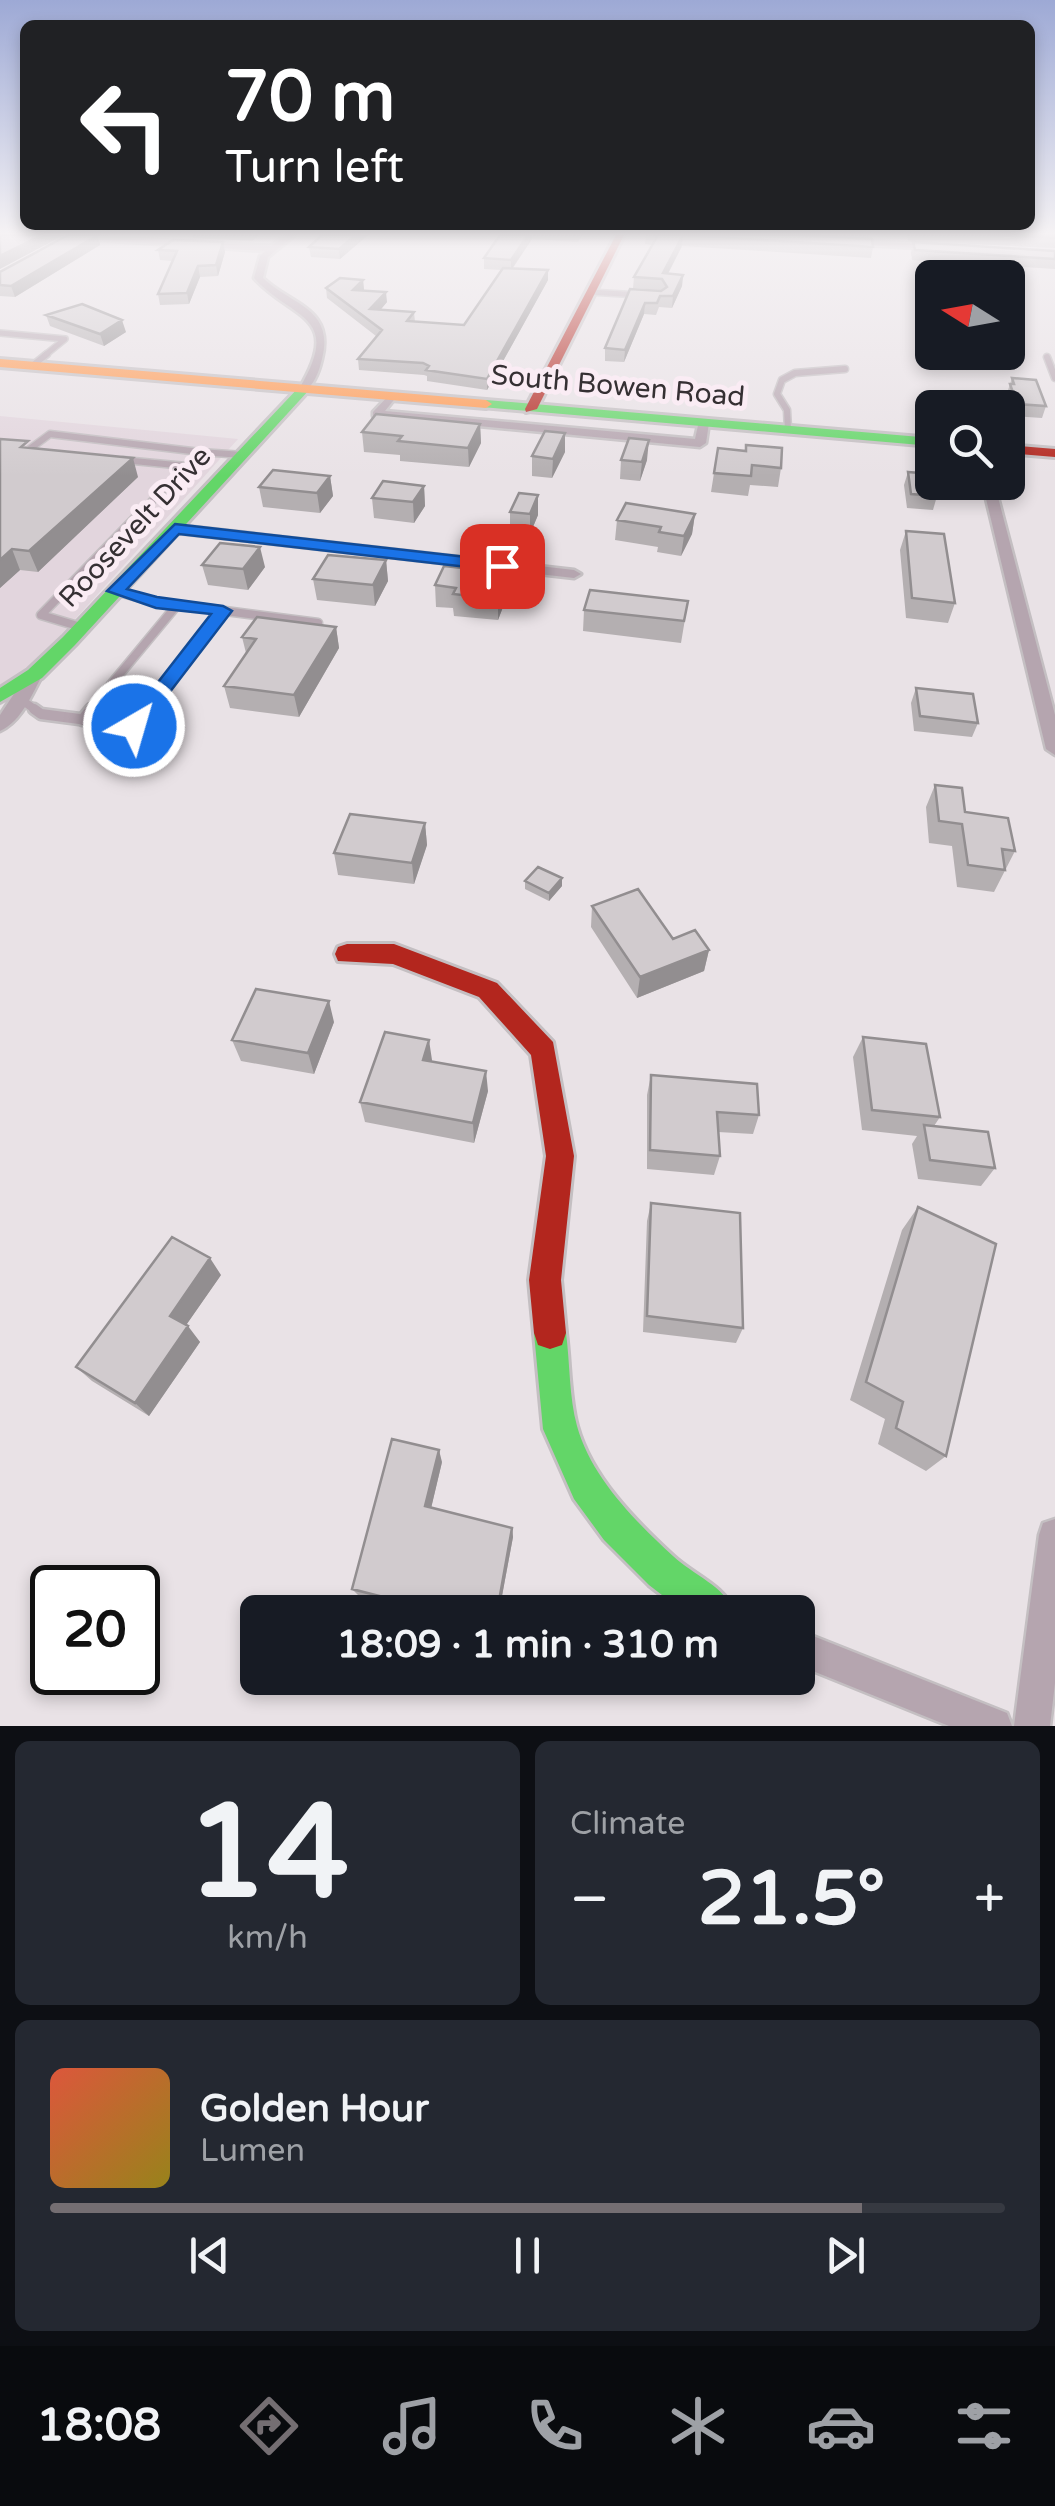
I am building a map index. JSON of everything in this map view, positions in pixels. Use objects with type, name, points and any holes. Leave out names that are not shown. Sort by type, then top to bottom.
[{"type":"street","points":[[304,389],[318,356],[321,332],[311,316]]},
{"type":"street","points":[[530,408],[578,316]]},
{"type":"street","name":"South Bowen Road","points":[[0,363],[915,441]]},
{"type":"street","name":"Roosevelt Drive","points":[[10,697],[82,627],[304,389]]},
{"type":"street","points":[[391,396],[377,414],[700,443],[704,423]]},
{"type":"street","points":[[1025,450],[1055,453]]},
{"type":"street","points":[[993,500],[1055,749]]},
{"type":"street","points":[[175,528],[574,574]]},
{"type":"street","points":[[0,726],[10,697]]},
{"type":"street","points":[[347,954],[394,954],[488,990],[544,1050],[560,1156],[545,1280],[560,1429],[587,1486],[617,1527],[662,1572],[692,1595]]},
{"type":"street","points":[[1032,1726],[1055,1536]]},
{"type":"street","points":[[815,1655],[994,1726]]},
{"type":"lane","points":[[0,333],[65,339],[32,366]]},
{"type":"lane","points":[[1047,357],[1055,378]]},
{"type":"lane","points":[[788,430],[788,410],[777,394],[782,380],[794,373],[845,369]]},
{"type":"lane","points":[[45,453],[28,451],[50,434],[244,456]]},
{"type":"lane","points":[[82,627],[41,615],[200,452]]},
{"type":"lane","points":[[115,460],[186,466]]},
{"type":"lane","points":[[115,591],[177,605],[318,623]]},
{"type":"lane","points":[[82,720],[177,605]]},
{"type":"lane","points":[[10,697],[41,714],[134,726],[223,611]]},
{"type":"shaded area","points":[[0,416],[238,439],[30,669],[0,685]]},
{"type":"building","points":[[48,316],[111,316],[122,320],[100,334]]},
{"type":"building","points":[[363,316],[411,316],[407,321],[464,325],[470,316],[523,316],[487,379],[426,370],[429,366],[423,363],[358,359],[382,330]]},
{"type":"building","points":[[619,316],[640,316],[625,350],[605,348]]},
{"type":"building","points":[[1012,378],[1036,380],[1046,406],[1025,405],[1025,390],[1012,390],[1010,384],[1014,384]]},
{"type":"building","points":[[376,414],[480,424],[468,448],[398,441],[402,436],[362,432]]},
{"type":"building","points":[[545,431],[565,433],[553,459],[532,456]]},
{"type":"building","points":[[629,438],[649,440],[642,462],[621,460]]},
{"type":"building","points":[[0,439],[28,441],[21,447],[133,458],[29,551],[12,549],[0,560]]},
{"type":"building","points":[[746,445],[782,448],[781,468],[752,465],[751,476],[714,473],[718,448],[746,451]]},
{"type":"building","points":[[273,470],[330,476],[317,493],[259,487]]},
{"type":"building","points":[[908,472],[915,473],[915,494],[911,494]]},
{"type":"building","points":[[383,481],[424,486],[413,502],[372,498]]},
{"type":"building","points":[[519,493],[538,495],[530,514],[510,512]]},
{"type":"building","points":[[626,503],[695,514],[684,536],[659,532],[661,527],[617,520]]},
{"type":"building","points":[[906,531],[944,534],[955,603],[912,598]]},
{"type":"building","points":[[220,543],[260,547],[243,569],[202,565]]},
{"type":"building","points":[[328,555],[386,560],[373,585],[313,579]]},
{"type":"building","points":[[444,566],[508,573],[498,599],[453,594],[456,588],[435,585]]},
{"type":"building","points":[[590,590],[688,601],[684,621],[584,610]]},
{"type":"building","points":[[257,617],[336,627],[294,695],[224,686],[256,639],[242,637]]},
{"type":"building","points":[[916,688],[973,694],[978,723],[920,716]]},
{"type":"building","points":[[935,785],[962,788],[965,812],[1008,818],[1015,851],[1002,849],[1005,870],[968,865],[962,824],[939,821]]},
{"type":"building","points":[[350,814],[425,823],[412,863],[334,853]]},
{"type":"building","points":[[538,867],[562,878],[549,893],[525,881]]},
{"type":"building","points":[[638,889],[673,939],[695,930],[709,950],[640,977],[592,906]]},
{"type":"building","points":[[256,989],[329,1001],[308,1053],[232,1040]]},
{"type":"building","points":[[385,1032],[429,1040],[423,1060],[486,1071],[473,1123],[360,1102]]},
{"type":"building","points":[[863,1037],[926,1044],[940,1117],[872,1110]]},
{"type":"building","points":[[651,1075],[757,1084],[759,1115],[717,1112],[720,1156],[650,1150]]},
{"type":"building","points":[[924,1125],[988,1132],[995,1168],[930,1160]]},
{"type":"building","points":[[651,1203],[740,1213],[743,1328],[647,1316]]},
{"type":"building","points":[[918,1207],[996,1244],[946,1456],[896,1428],[903,1402],[866,1382]]},
{"type":"building","points":[[172,1237],[210,1258],[170,1316],[188,1326],[135,1403],[76,1367]]},
{"type":"building","points":[[392,1439],[439,1450],[425,1506],[512,1528],[500,1595],[375,1595],[352,1589]]},
{"type":"traffic: fast","points":[[0,696],[35,674],[69,641],[304,389]]},
{"type":"traffic: fast","points":[[486,404],[915,441]]},
{"type":"traffic: fast","points":[[550,1333],[560,1429],[587,1486],[617,1527],[662,1572],[692,1595]]},
{"type":"traffic: slow","points":[[0,363],[486,404]]},
{"type":"traffic: jam","points":[[531,409],[579,316]]},
{"type":"traffic: jam","points":[[1025,450],[1055,453]]},
{"type":"traffic: jam","points":[[347,954],[394,954],[488,990],[544,1050],[560,1156],[545,1280],[550,1333]]},
{"type":"route","points":[[134,726],[223,611],[156,602],[115,591],[175,528],[502,566]]}]
